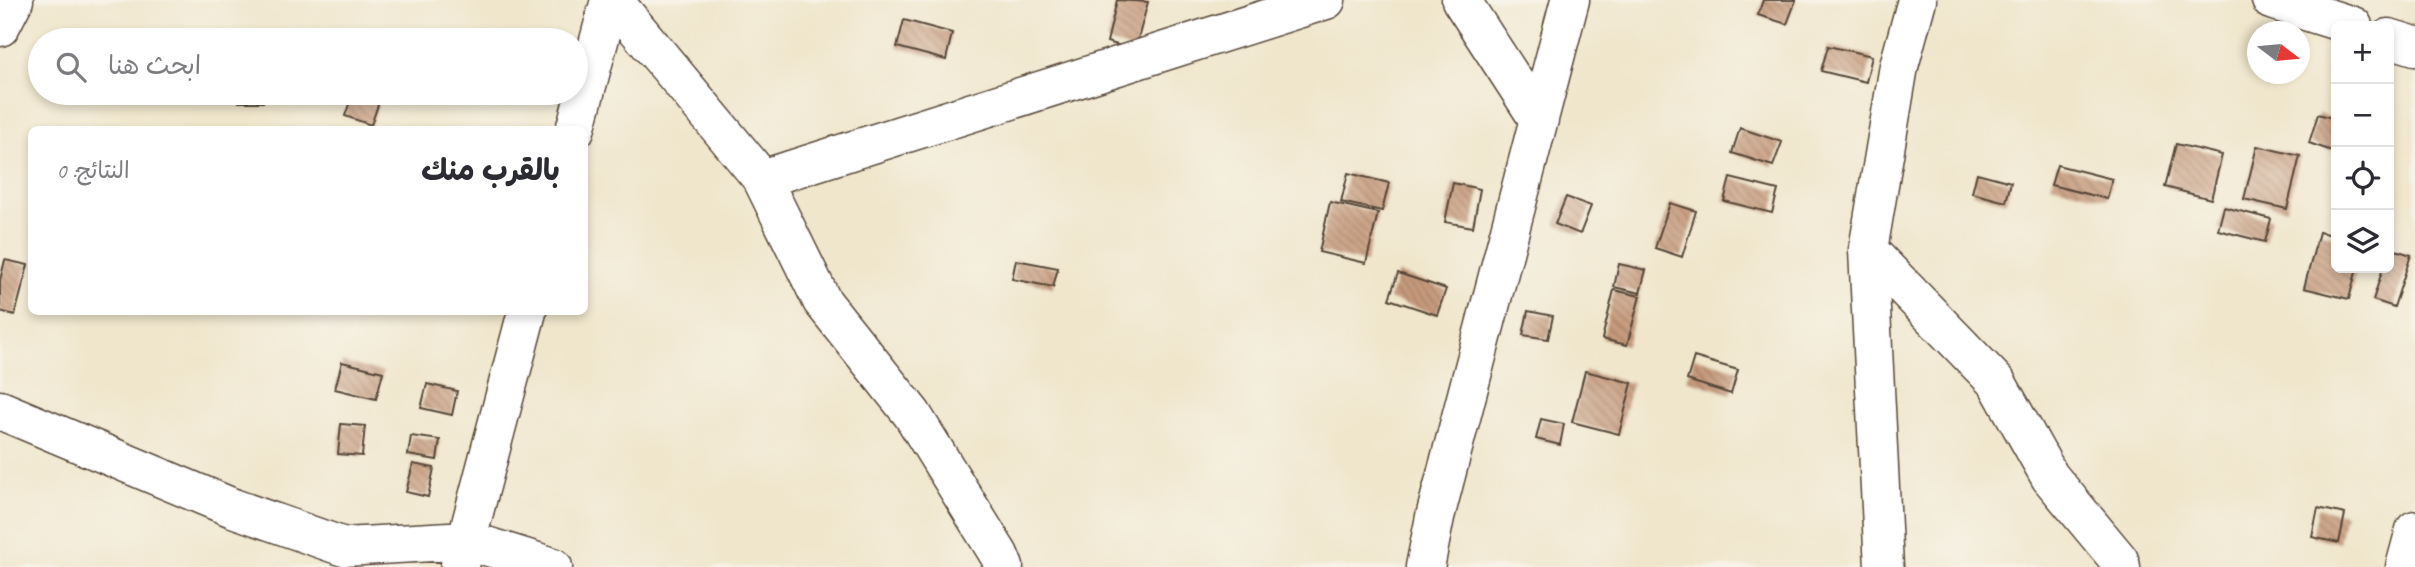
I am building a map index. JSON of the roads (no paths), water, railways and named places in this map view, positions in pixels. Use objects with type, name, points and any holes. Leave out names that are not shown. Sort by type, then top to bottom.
[{"type":"street","points":[[0,27],[13,0]]},
{"type":"street","points":[[588,83],[611,0]]},
{"type":"street","points":[[611,0],[762,179],[822,301],[912,414],[1004,567]]},
{"type":"street","points":[[762,179],[1326,0]]},
{"type":"street","points":[[1461,0],[1539,120]]},
{"type":"street","points":[[1425,567],[1435,517],[1570,0]]},
{"type":"street","points":[[1884,567],[1868,250],[1899,66],[1916,0]]},
{"type":"street","points":[[2271,0],[2337,21]]},
{"type":"street","points":[[2394,40],[2415,46]]},
{"type":"street","points":[[576,126],[582,105]]},
{"type":"street","points":[[1868,250],[1997,383],[2050,477],[2122,567]]},
{"type":"street","points":[[463,554],[526,315]]},
{"type":"street","points":[[0,410],[233,508],[344,547],[463,554],[553,567]]},
{"type":"street","points":[[2405,567],[2415,530]]}]
